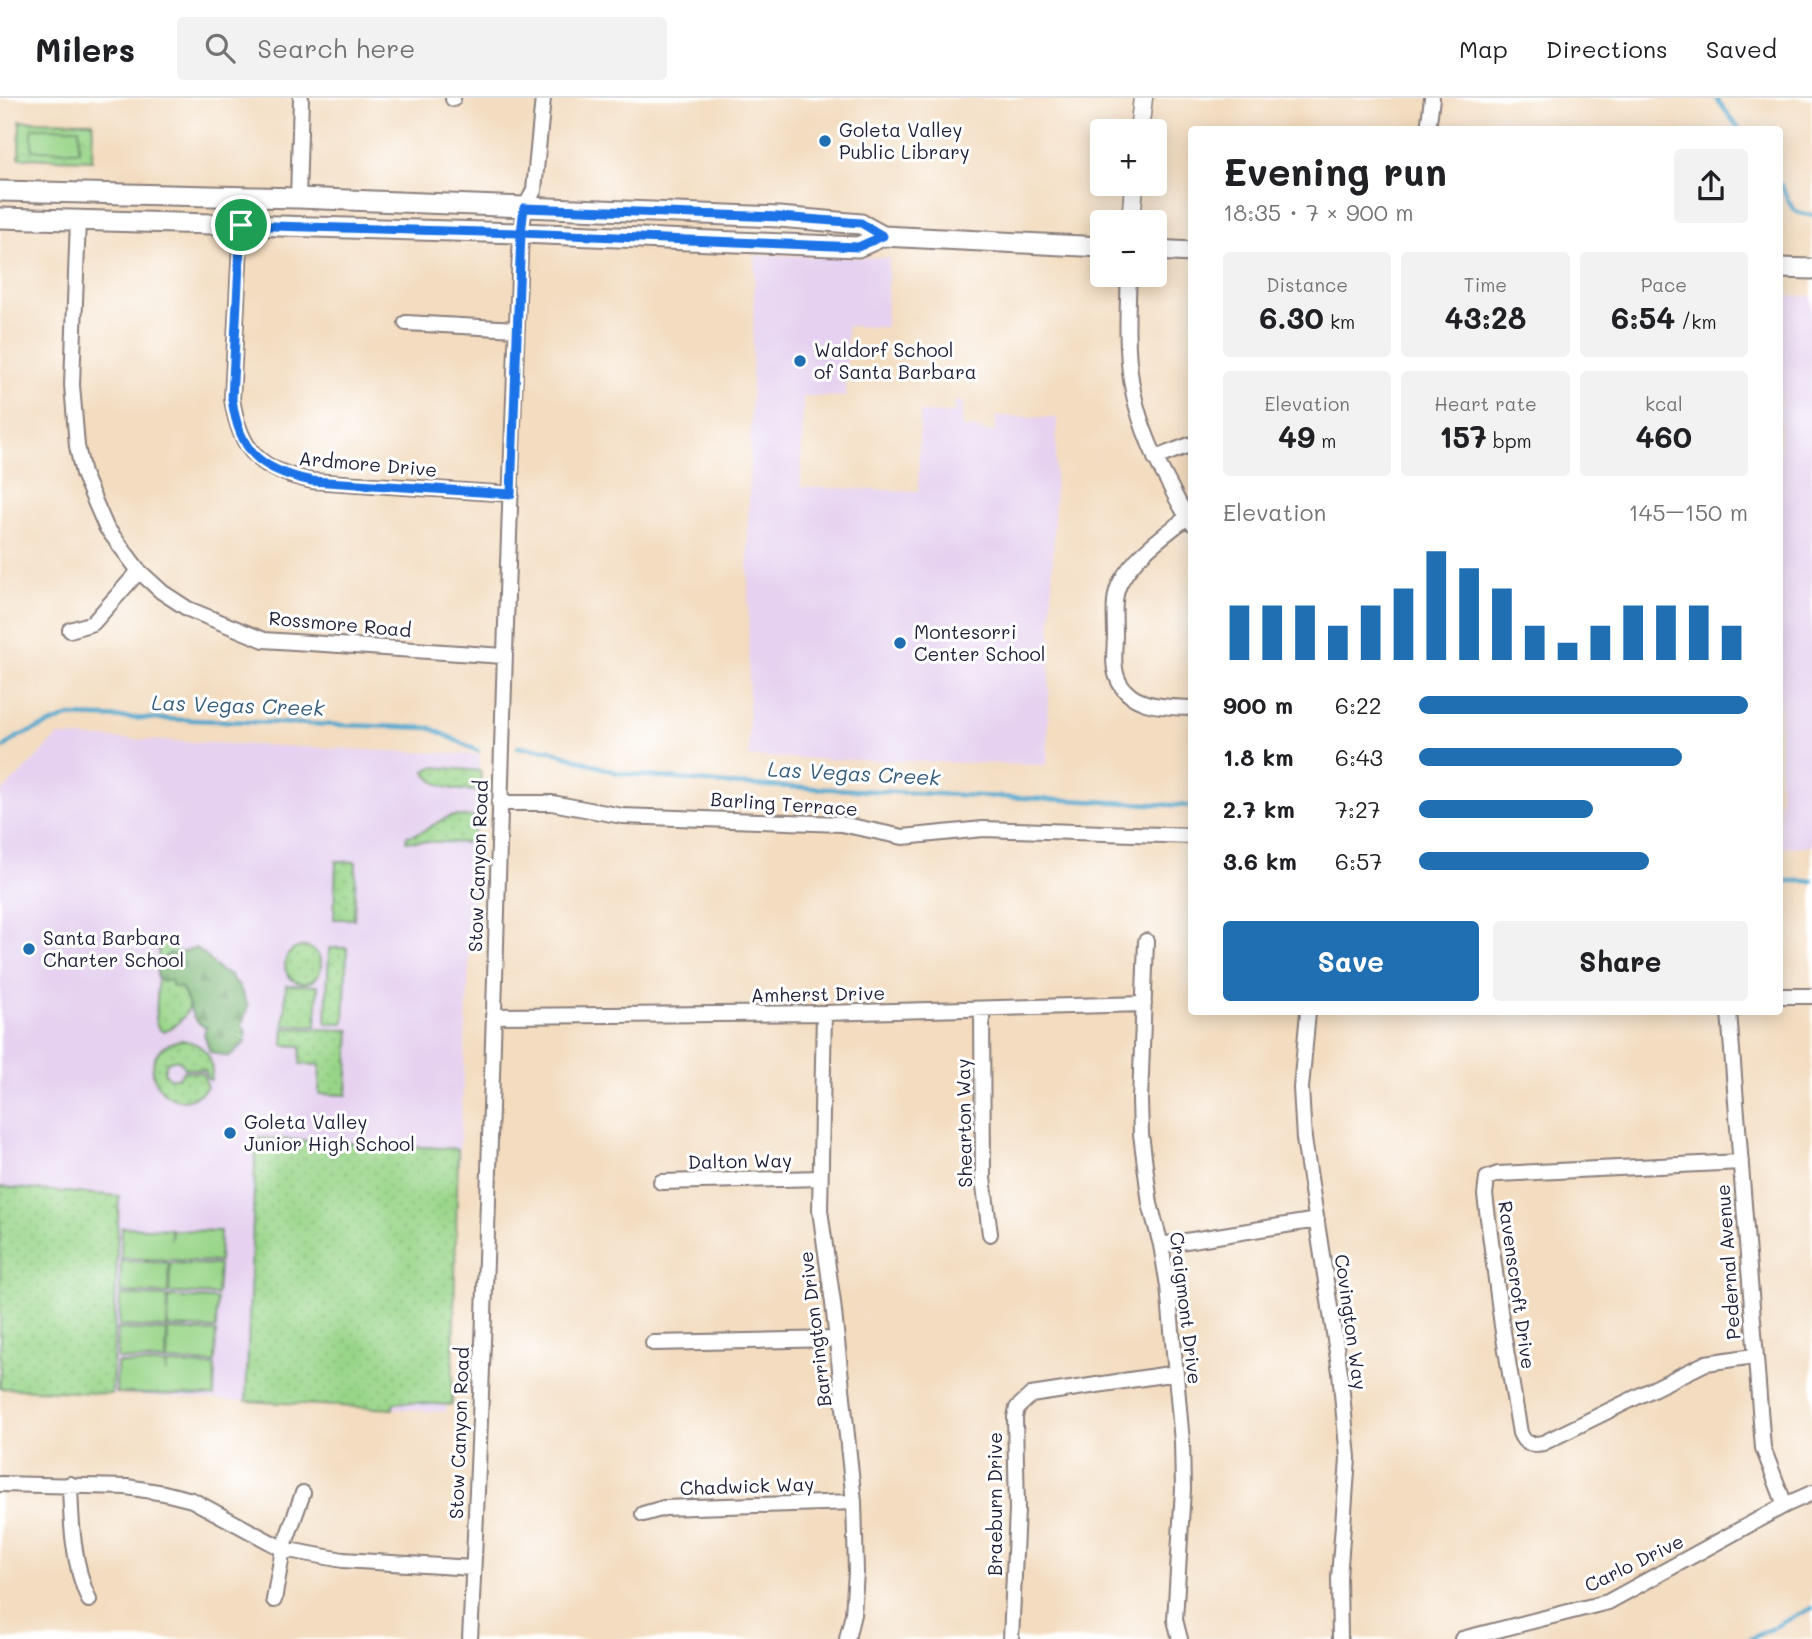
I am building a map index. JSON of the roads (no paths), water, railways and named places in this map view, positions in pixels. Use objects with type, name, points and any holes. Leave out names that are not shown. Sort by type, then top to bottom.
[{"type":"main road","points":[[0,191],[298,198],[779,217],[861,223],[883,236]]},
{"type":"main road","points":[[0,218],[521,233],[858,247],[883,236],[1090,246]]},
{"type":"main road","points":[[1167,250],[1188,251]]},
{"type":"main road","points":[[1783,268],[1812,269]]},
{"type":"street","points":[[298,198],[301,98]]},
{"type":"street","name":"Stow Canyon Road","points":[[470,1639],[521,233],[524,208],[534,190],[543,98]]},
{"type":"street","points":[[1140,119],[1143,98]]},
{"type":"street","points":[[1428,126],[1432,98]]},
{"type":"street","name":"Rossmore Road","points":[[78,219],[72,385],[77,446],[83,474],[106,527],[139,571],[162,592],[188,609],[264,640],[504,656]]},
{"type":"street","name":"Ardmore Drive","points":[[241,225],[232,399],[241,439],[253,454],[287,476],[312,481],[511,494]]},
{"type":"street","points":[[1128,287],[1126,340],[1130,381],[1142,426],[1155,458],[1188,518]]},
{"type":"street","points":[[405,323],[517,328]]},
{"type":"street","points":[[1155,458],[1188,445]]},
{"type":"street","points":[[1188,521],[1151,547],[1132,565],[1119,582],[1115,599],[1115,665],[1117,678],[1124,691],[1151,705],[1188,708]]},
{"type":"street","points":[[70,630],[93,623],[139,571]]},
{"type":"street","name":"Barling Terrace","points":[[499,803],[552,803],[622,816],[841,824],[903,836],[983,829],[1188,836]]},
{"type":"street","name":"Craigmont Drive","points":[[1146,941],[1141,1133],[1150,1204],[1168,1286],[1175,1373],[1182,1466],[1175,1620],[1180,1639]]},
{"type":"street","points":[[1783,996],[1812,996]]},
{"type":"street","name":"Amherst Drive","points":[[493,1016],[824,1013],[1144,1004]]},
{"type":"street","name":"Shearton Way","points":[[982,1010],[983,1178],[990,1234]]},
{"type":"street","name":"Barrington Drive","points":[[824,1013],[820,1210],[854,1502],[856,1572],[853,1614],[847,1639]]},
{"type":"street","name":"Covington Way","points":[[1308,1015],[1301,1088],[1304,1139],[1340,1373],[1348,1458],[1339,1578],[1340,1639]]},
{"type":"street","name":"Pedernal Avenue","points":[[1729,1015],[1763,1448],[1785,1505]]},
{"type":"street","name":"Ravenscroft Drive","points":[[1741,1162],[1498,1174],[1487,1178],[1485,1195],[1502,1326],[1520,1433],[1519,1447],[1543,1443],[1706,1363],[1754,1356]]},
{"type":"street","name":"Dalton Way","points":[[661,1182],[820,1178]]},
{"type":"street","points":[[1161,1245],[1317,1220]]},
{"type":"street","points":[[653,1343],[837,1339]]},
{"type":"street","name":"Braeburn Drive","points":[[1011,1639],[1017,1510],[1014,1417],[1017,1408],[1031,1395],[1175,1373]]},
{"type":"street","points":[[1002,1404],[1017,1408]]},
{"type":"street","points":[[0,1484],[127,1487],[164,1493],[192,1500],[283,1549],[343,1560],[473,1569]]},
{"type":"street","points":[[70,1484],[71,1514],[80,1573],[89,1600]]},
{"type":"street","points":[[274,1600],[283,1549],[303,1493]]},
{"type":"street","name":"Carlo Drive","points":[[1462,1639],[1608,1602],[1785,1505],[1812,1493]]},
{"type":"street","name":"Chadwick Way","points":[[643,1514],[664,1508],[854,1502]]},
{"type":"waterway","points":[[1716,98],[1737,126]]},
{"type":"waterway","points":[[1783,190],[1794,209],[1812,215]]},
{"type":"waterway","name":"Las Vegas Creek","points":[[0,750],[19,736],[70,716],[431,728],[478,751]]},
{"type":"waterway","name":"Las Vegas Creek","points":[[518,747],[549,750],[618,773],[728,784],[1188,806]]},
{"type":"waterway","name":"Las Vegas Creek","points":[[1783,881],[1812,881]]},
{"type":"waterway","points":[[1750,1639],[1812,1608]]},
{"type":"place","name":"Goleta Valley Public Library","points":[[825,141]]},
{"type":"place","name":"Waldorf School of Santa Barbara","points":[[800,361]]},
{"type":"place","name":"Montesorri Center School","points":[[900,643]]},
{"type":"place","name":"Santa Barbara Charter School","points":[[29,949]]},
{"type":"place","name":"Goleta Valley Junior High School","points":[[230,1133]]}]
